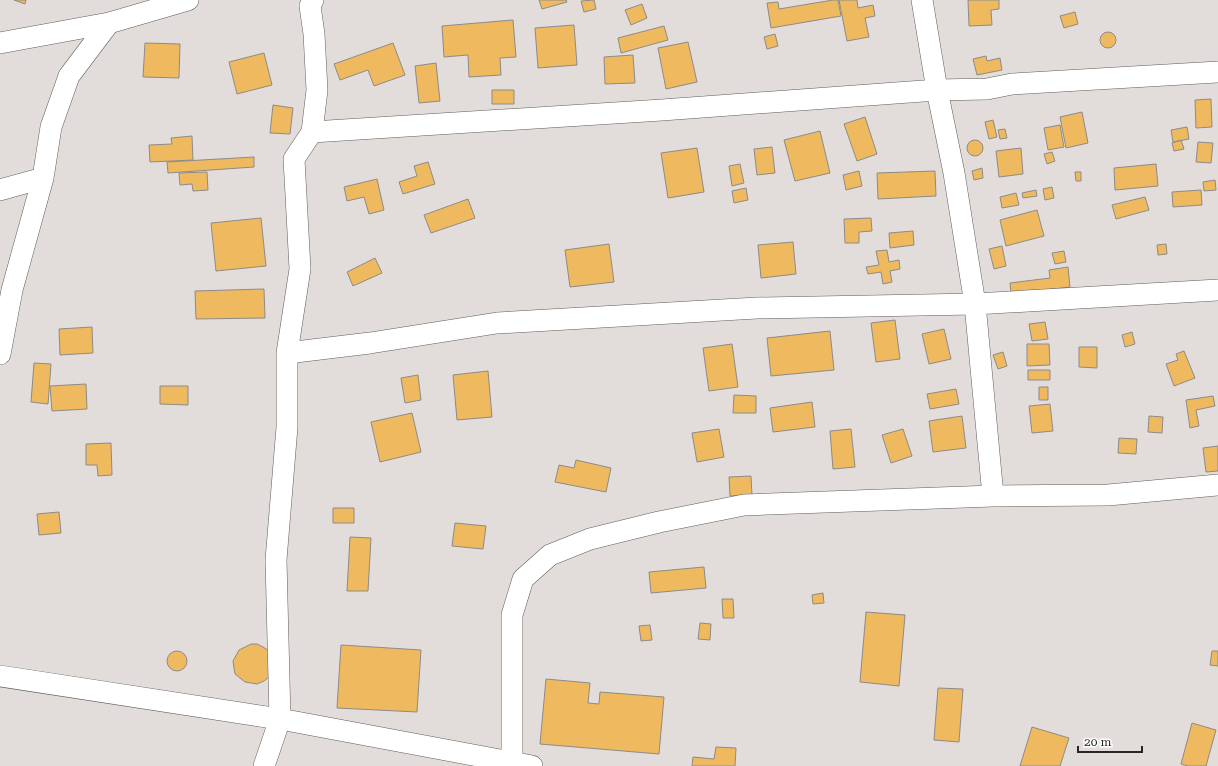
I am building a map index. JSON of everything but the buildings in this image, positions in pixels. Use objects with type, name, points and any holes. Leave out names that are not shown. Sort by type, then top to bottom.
[{"type":"street","points":[[0,43],[109,23],[188,0]]},
{"type":"street","points":[[264,766],[280,719],[276,560],[287,427],[287,353],[300,269],[294,159],[312,132],[317,90],[314,34],[310,6],[313,0]]},
{"type":"street","points":[[922,0],[937,90],[954,173],[975,304],[993,496]]},
{"type":"street","points":[[0,354],[12,290],[43,178],[51,127],[69,76],[109,23]]},
{"type":"street","points":[[312,132],[662,110],[937,90],[987,88],[1012,84],[1218,72]]},
{"type":"street","points":[[0,190],[43,178]]},
{"type":"street","points":[[287,353],[370,343],[497,323],[757,308],[975,304],[1218,290]]},
{"type":"street","points":[[0,676],[280,719],[522,764],[512,615],[523,579],[550,555],[590,539],[659,522],[744,505],[993,496],[1108,495],[1218,485]]}]
